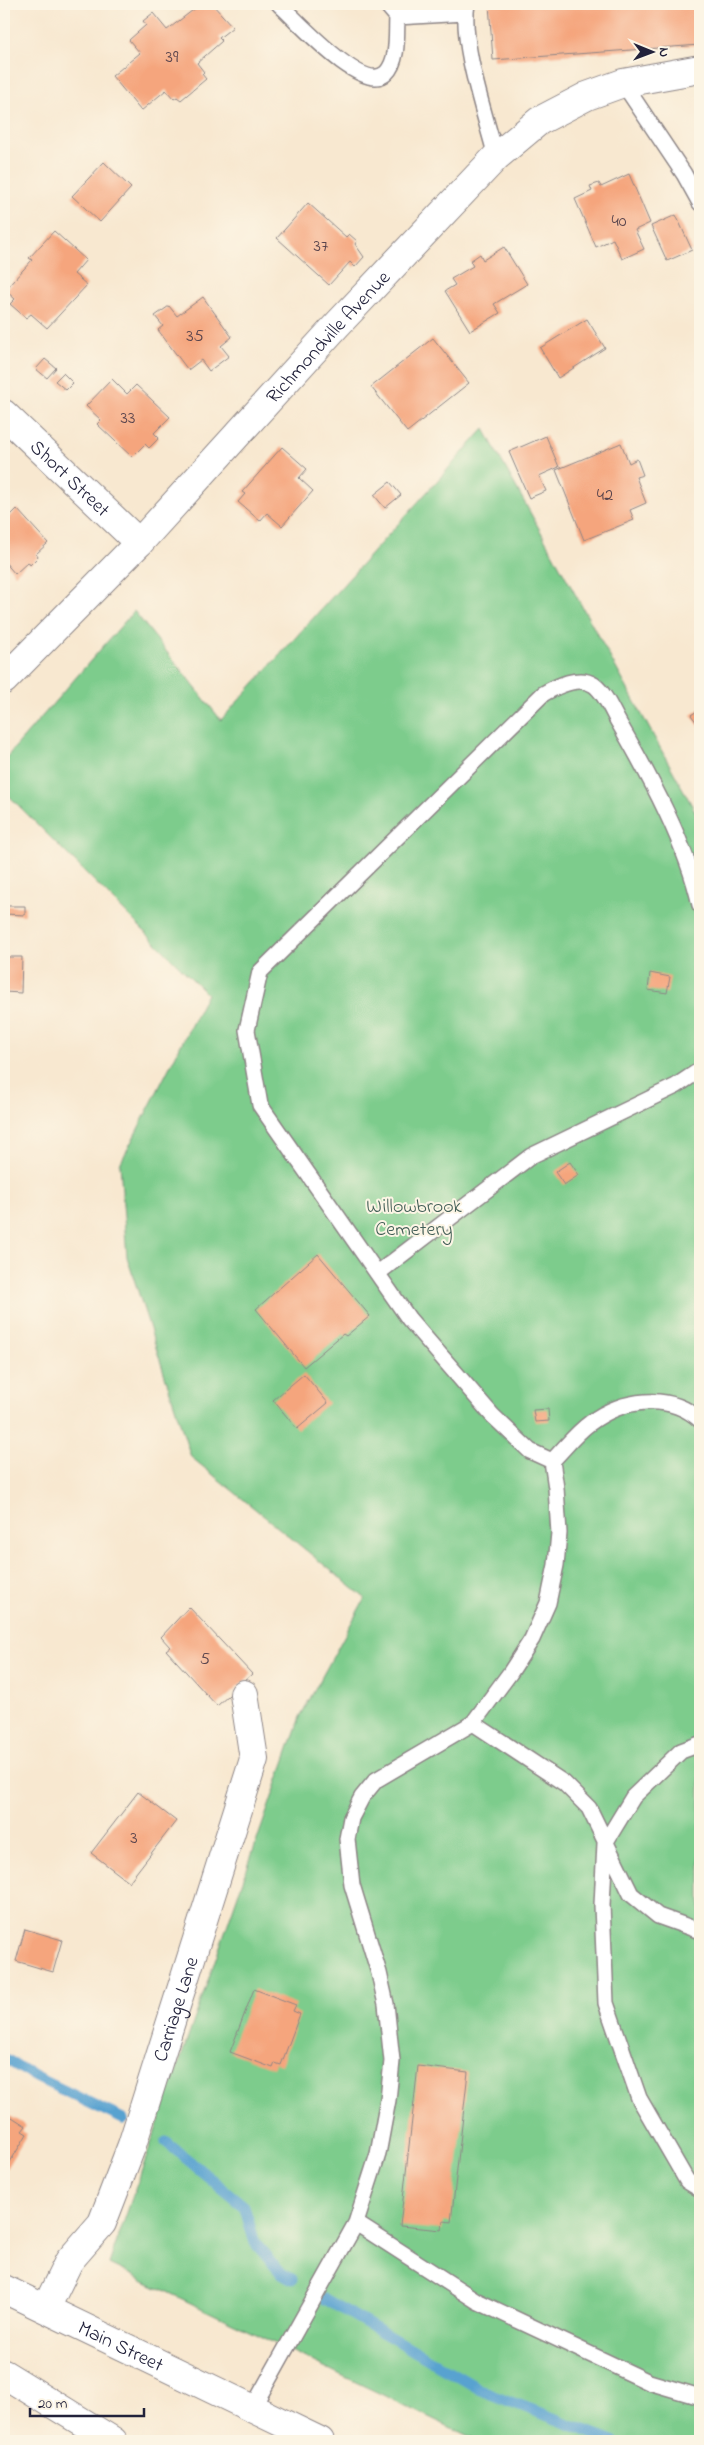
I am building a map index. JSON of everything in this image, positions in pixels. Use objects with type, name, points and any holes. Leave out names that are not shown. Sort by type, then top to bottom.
[{"type":"street","name":"Richmondville Avenue","points":[[4,680],[139,543],[336,326],[496,157],[539,121],[587,96],[623,83],[700,69]]},
{"type":"street","name":"Short Street","points":[[4,414],[139,543]]},
{"type":"street","name":"Carriage Lane","points":[[46,2308],[69,2261],[102,2223],[135,2136],[254,1759],[244,1694]]},
{"type":"street","name":"Main Street","points":[[4,2289],[320,2441]]},
{"type":"street","points":[[4,2374],[113,2441]]},
{"type":"lane","points":[[279,4],[346,66],[361,74],[375,78],[386,73],[392,62],[397,17],[386,4]]},
{"type":"lane","points":[[397,17],[466,8],[471,59],[496,157]]},
{"type":"lane","points":[[623,83],[684,174],[700,203]]},
{"type":"lane","points":[[552,1461],[530,1451],[492,1415],[409,1319],[260,1105],[247,1030],[260,972],[543,694],[558,685],[575,681],[593,684],[605,698],[646,770],[677,837],[700,905]]},
{"type":"lane","points":[[378,1272],[531,1156],[676,1086],[700,1070]]},
{"type":"lane","points":[[552,1461],[589,1423],[609,1412],[632,1403],[657,1401],[676,1406],[700,1420]]},
{"type":"lane","points":[[252,2408],[356,2223],[378,2154],[388,2100],[392,2061],[386,2004],[379,1973],[352,1885],[347,1839],[351,1818],[362,1797],[376,1780],[473,1723],[510,1673],[532,1639],[548,1603],[556,1565],[559,1534],[552,1461]]},
{"type":"lane","points":[[473,1723],[564,1783],[589,1808],[630,1894],[658,1916],[700,1930]]},
{"type":"lane","points":[[700,1744],[682,1751],[634,1797],[605,1843],[602,1905],[606,2003],[639,2098],[686,2181],[700,2189]]},
{"type":"lane","points":[[356,2223],[477,2301],[649,2382],[700,2397]]},
{"type":"green space","name":"Willowbrook Cemetery","points":[[484,429],[700,820],[700,2441],[479,2441],[109,2264],[300,1717],[365,1598],[191,1457],[127,1257],[120,1164],[207,994],[4,791],[4,760],[134,611],[221,720]]},
{"type":"building","points":[[201,4],[212,4],[233,27],[219,38],[222,41],[197,63],[204,72],[202,74],[206,79],[181,100],[177,97],[174,99],[166,90],[141,111],[112,76],[140,53],[129,40],[146,25],[143,21],[153,13],[167,30]]},
{"type":"building","points":[[489,4],[700,4],[700,45],[493,60]]},
{"type":"building","points":[[104,162],[131,188],[100,222],[72,196]]},
{"type":"building","points":[[629,174],[650,223],[635,230],[644,249],[622,259],[613,239],[596,247],[575,199],[592,191],[590,186],[599,183],[601,187]]},
{"type":"building","points":[[308,203],[346,237],[349,234],[357,241],[355,244],[364,257],[355,267],[350,262],[329,285],[277,238]]},
{"type":"building","points":[[676,215],[692,250],[667,261],[651,226]]},
{"type":"building","points":[[54,231],[86,260],[74,274],[87,285],[47,328],[31,314],[26,318],[10,304],[15,299],[5,290],[32,260],[29,258]]},
{"type":"building","points":[[504,247],[527,284],[494,304],[500,313],[470,331],[445,291],[455,285],[451,279],[473,266],[470,261],[480,254],[483,260]]},
{"type":"building","points":[[203,297],[232,337],[221,346],[229,356],[209,371],[201,360],[188,370],[158,330],[163,326],[155,316],[169,306],[177,316]]},
{"type":"building","points":[[587,319],[605,348],[558,378],[540,348]]},
{"type":"building","points":[[433,338],[469,383],[407,432],[371,387]]},
{"type":"building","points":[[45,359],[56,368],[47,378],[36,369]]},
{"type":"building","points":[[63,373],[73,383],[66,390],[55,381]]},
{"type":"building","points":[[112,379],[127,394],[136,385],[170,417],[154,433],[159,438],[149,448],[145,444],[132,457],[97,424],[101,420],[86,406]]},
{"type":"building","points":[[546,436],[559,467],[539,476],[546,491],[529,498],[509,452]]},
{"type":"building","points":[[621,443],[629,463],[637,459],[643,475],[636,477],[646,503],[630,510],[634,520],[584,540],[556,470]]},
{"type":"building","points":[[282,447],[307,469],[299,478],[313,491],[282,526],[267,513],[260,521],[238,502],[245,494],[242,492]]},
{"type":"building","points":[[390,482],[401,495],[385,508],[374,495]]},
{"type":"building","points":[[17,509],[48,543],[36,554],[38,557],[30,565],[28,562],[15,574],[4,561],[4,522]]},
{"type":"building","points":[[700,709],[700,727],[691,715]]},
{"type":"building","points":[[4,906],[25,906],[25,915],[4,914]]},
{"type":"building","points":[[4,957],[22,957],[21,993],[4,992]]},
{"type":"building","points":[[650,973],[670,977],[667,993],[648,990]]},
{"type":"building","points":[[570,1162],[579,1175],[564,1185],[555,1172]]},
{"type":"building","points":[[318,1254],[370,1316],[346,1336],[343,1334],[304,1367],[256,1309]]},
{"type":"building","points":[[304,1374],[328,1403],[297,1429],[273,1400]]},
{"type":"building","points":[[548,1409],[549,1421],[535,1422],[533,1410]]},
{"type":"building","points":[[189,1607],[252,1674],[217,1706],[166,1650],[170,1647],[161,1637]]},
{"type":"building","points":[[138,1792],[176,1821],[129,1882],[91,1853]]},
{"type":"building","points":[[25,1929],[62,1940],[53,1972],[16,1961]]},
{"type":"building","points":[[254,1989],[296,2005],[293,2011],[300,2014],[281,2065],[275,2063],[273,2068],[230,2052]]},
{"type":"building","points":[[418,2066],[468,2072],[451,2222],[443,2221],[442,2230],[400,2226]]},
{"type":"building","points":[[4,2112],[26,2126],[22,2131],[27,2134],[4,2172]]},
{"type":"waterway","points":[[4,2058],[36,2077],[123,2119]]},
{"type":"waterway","points":[[166,2142],[244,2206],[255,2243],[280,2272],[292,2279]]},
{"type":"waterway","points":[[325,2299],[483,2391],[613,2441]]}]
